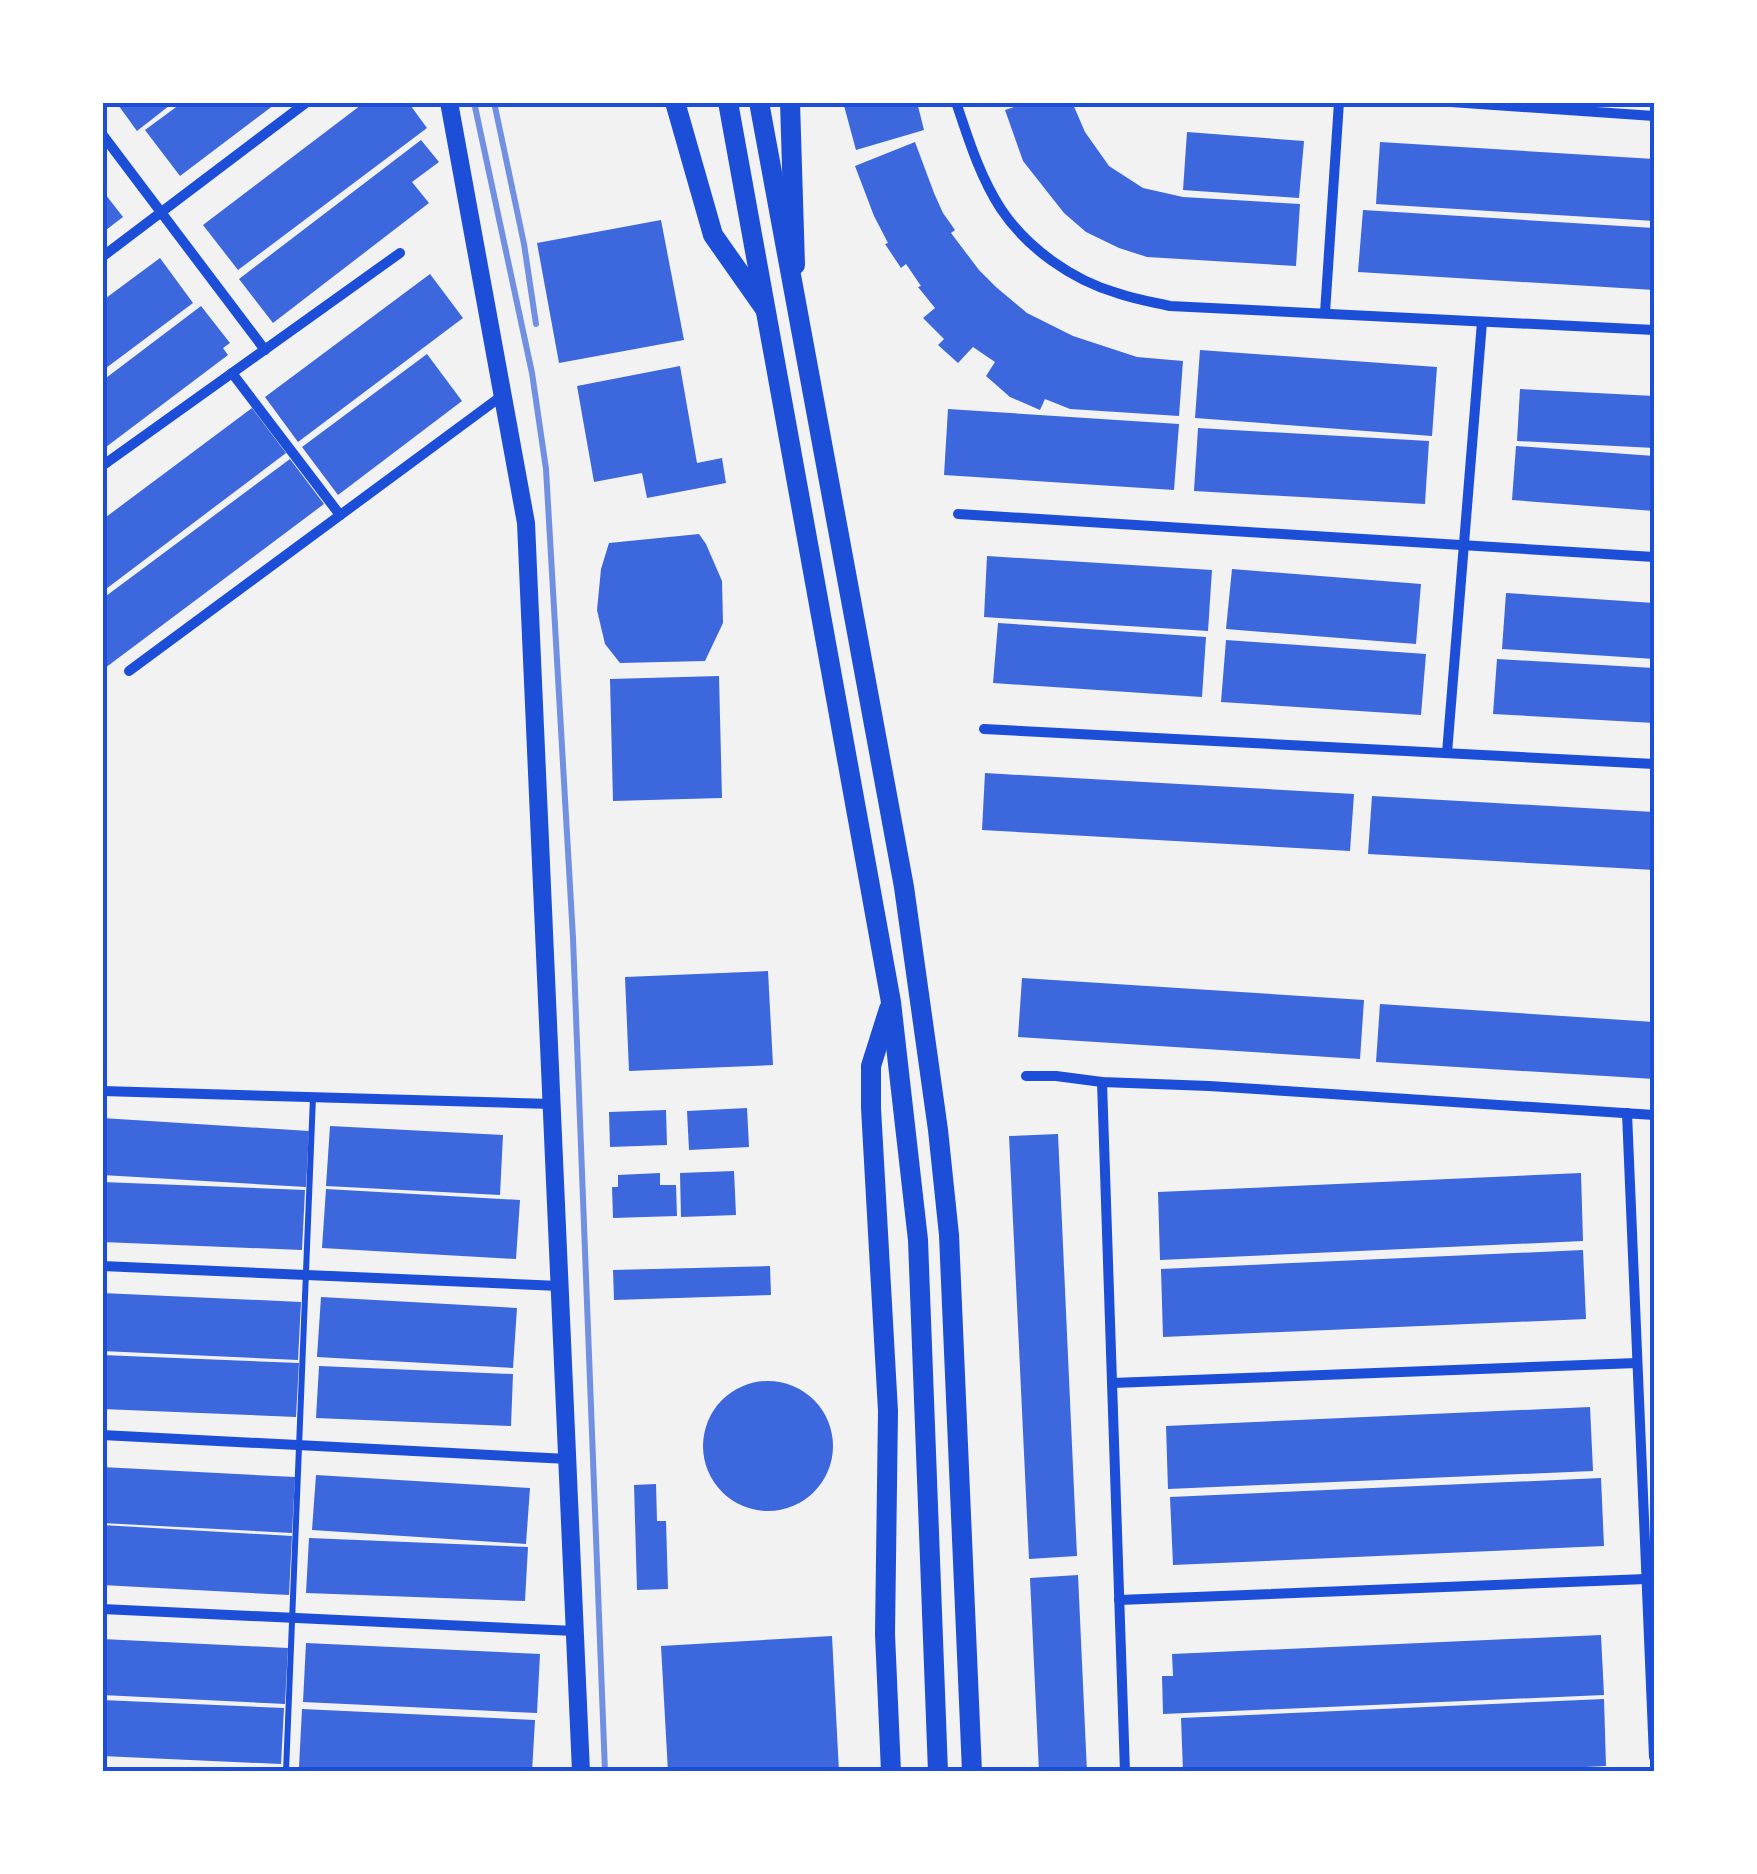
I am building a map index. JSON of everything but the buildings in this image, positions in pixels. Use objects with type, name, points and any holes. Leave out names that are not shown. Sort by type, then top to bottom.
[{"type":"main road","points":[[450,102],[526,524],[582,1772]]},
{"type":"main road","points":[[675,102],[713,235],[766,310]]},
{"type":"main road","points":[[728,102],[892,1002],[918,1240],[938,1772]]},
{"type":"main road","points":[[760,102],[904,887],[938,1130],[949,1236],[972,1772]]},
{"type":"main road","points":[[790,102],[796,302]]},
{"type":"main road","points":[[891,1772],[885,1634],[888,1410],[870,1108],[871,1066],[892,1002]]},
{"type":"street","points":[[102,257],[306,102]]},
{"type":"street","points":[[956,102],[987,184],[1002,210],[1042,253],[1068,271],[1115,293],[1170,306],[1654,330]]},
{"type":"street","points":[[1325,313],[1339,102]]},
{"type":"street","points":[[1451,102],[1654,116]]},
{"type":"street","points":[[102,134],[264,350]]},
{"type":"street","points":[[102,466],[400,253]]},
{"type":"street","points":[[1446,753],[1482,322]]},
{"type":"street","points":[[232,373],[340,516]]},
{"type":"street","points":[[129,670],[503,395]]},
{"type":"street","points":[[958,514],[1654,557]]},
{"type":"street","points":[[984,728],[1654,764]]},
{"type":"street","points":[[1026,1076],[1654,1115]]},
{"type":"street","points":[[1102,1082],[1125,1772]]},
{"type":"street","points":[[102,1091],[552,1104]]},
{"type":"street","points":[[1627,1112],[1654,1758]]},
{"type":"street","points":[[102,1266],[559,1286]]},
{"type":"street","points":[[1112,1383],[1637,1362]]},
{"type":"street","points":[[102,1435],[568,1460]]},
{"type":"street","points":[[1120,1600],[1646,1579]]},
{"type":"street","points":[[102,1610],[575,1632]]},
{"type":"lane","points":[[286,1772],[314,1098]]},
{"type":"railway","points":[[474,102],[532,373],[546,469],[573,938],[605,1772]]},
{"type":"railway","points":[[494,102],[524,244],[536,324]]}]
